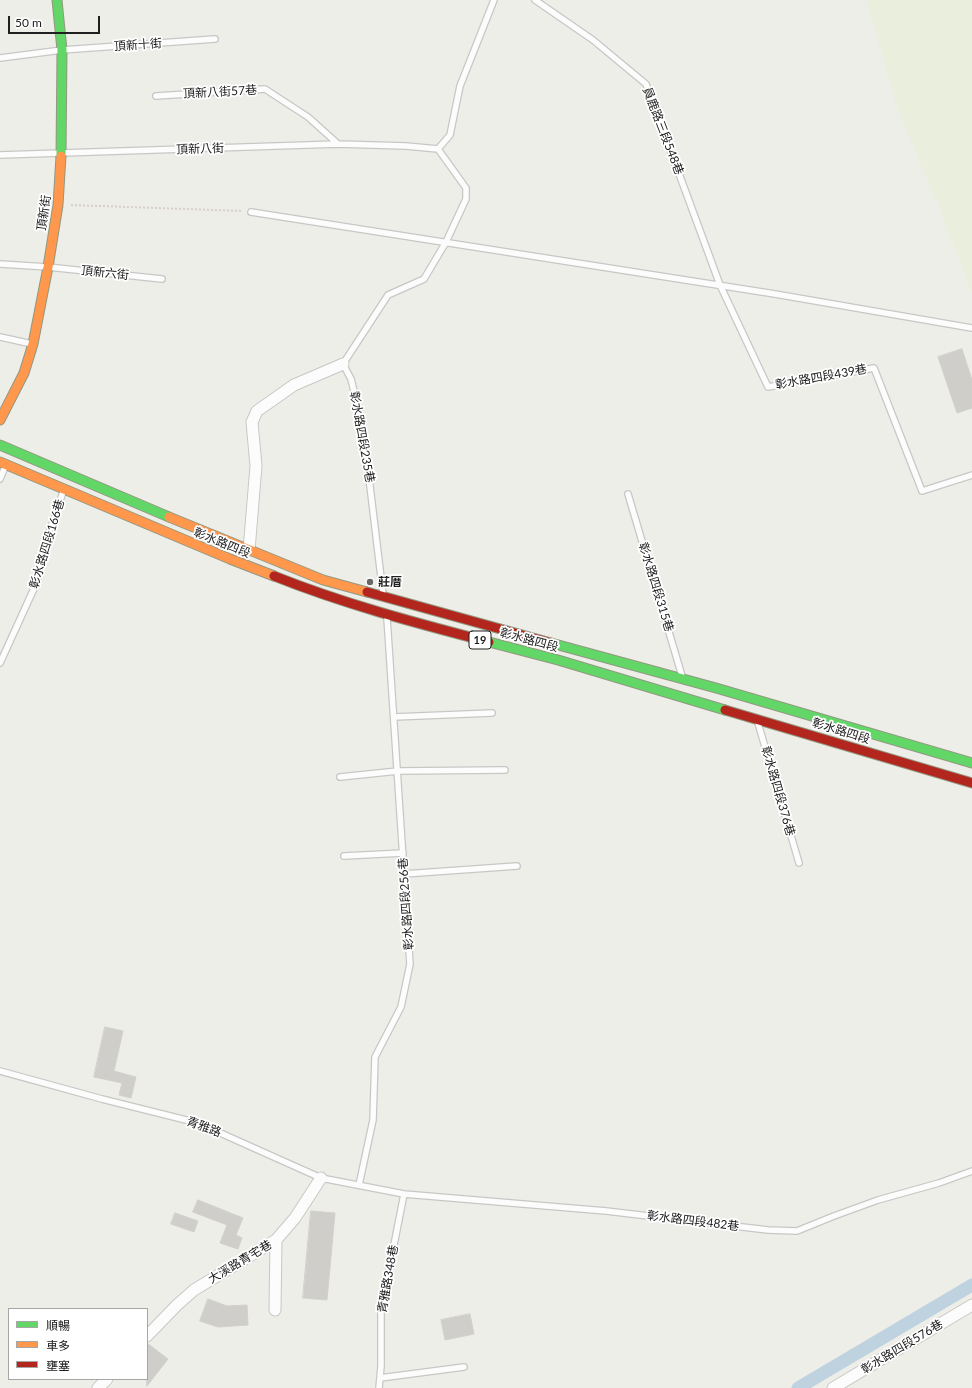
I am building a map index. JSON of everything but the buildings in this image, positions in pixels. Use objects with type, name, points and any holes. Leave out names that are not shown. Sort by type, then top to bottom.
[{"type":"main road","name":"頂新街","points":[[0,420],[24,373],[33,344],[48,267],[58,204],[61,154],[62,50],[57,0]]},
{"type":"main road","name":"彰水路四段","points":[[0,445],[385,606],[558,660],[972,783]]},
{"type":"main road","name":"彰水路四段","points":[[3,463],[63,490],[317,593],[385,606],[683,679],[972,763]]},
{"type":"main road","points":[[710,704],[716,688]]},
{"type":"street","points":[[249,550],[256,466],[252,422],[257,411],[294,385],[343,364]]},
{"type":"street","name":"大溪路青宅巷","points":[[148,1335],[194,1290],[276,1240],[295,1218],[322,1178]]},
{"type":"street","points":[[275,1310],[276,1240]]},
{"type":"street","name":"彰水路四段576巷","points":[[833,1388],[972,1305]]},
{"type":"street","points":[[98,1388],[106,1380]]},
{"type":"lane","points":[[438,149],[450,135],[460,86],[494,0]]},
{"type":"lane","name":"員鹿路三段548巷","points":[[535,0],[593,40],[646,84],[720,285]]},
{"type":"lane","name":"頂新十街","points":[[0,58],[62,50],[215,40]]},
{"type":"lane","name":"頂新八街57巷","points":[[156,96],[265,89],[308,117],[338,144]]},
{"type":"lane","points":[[338,144],[406,146],[438,149],[466,188],[466,200],[446,242],[424,279],[388,295],[343,364]]},
{"type":"lane","name":"頂新八街","points":[[0,155],[338,144]]},
{"type":"lane","points":[[251,212],[720,285],[972,328]]},
{"type":"lane","name":"頂新六街","points":[[0,264],[48,267],[162,279]]},
{"type":"lane","name":"彰水路四段439巷","points":[[720,285],[768,387],[874,368],[922,491],[972,475]]},
{"type":"lane","points":[[0,337],[33,344]]},
{"type":"lane","name":"彰水路四段235巷","points":[[343,364],[351,379],[363,428],[385,606]]},
{"type":"lane","points":[[0,479],[3,463]]},
{"type":"lane","name":"彰水路四段166巷","points":[[0,663],[37,582],[40,556],[63,490]]},
{"type":"lane","name":"彰水路四段315巷","points":[[628,494],[683,679]]},
{"type":"lane","name":"彰水路四段256巷","points":[[359,1185],[373,1120],[375,1057],[401,1007],[410,964],[398,772],[385,606]]},
{"type":"lane","points":[[394,717],[492,713]]},
{"type":"lane","name":"彰水路四段376巷","points":[[757,719],[799,863]]},
{"type":"lane","points":[[340,777],[398,772],[505,770]]},
{"type":"lane","points":[[344,856],[403,853]]},
{"type":"lane","points":[[404,874],[517,866]]},
{"type":"lane","name":"青雅路","points":[[0,1071],[102,1100],[198,1123],[322,1178],[404,1194]]},
{"type":"lane","name":"彰水路四段482巷","points":[[404,1194],[606,1211],[768,1230],[797,1231],[878,1200],[939,1183],[972,1171]]},
{"type":"lane","name":"青雅路348巷","points":[[379,1388],[381,1366],[381,1311],[404,1194]]},
{"type":"lane","points":[[380,1378],[464,1367]]},
{"type":"path","points":[[58,204],[237,210],[251,212]]},
{"type":"green space","points":[[870,0],[972,0],[972,293],[938,204],[898,111],[867,3]]},
{"type":"waterway","points":[[798,1388],[972,1285]]},
{"type":"traffic: fast","points":[[57,0],[62,50],[61,156]]},
{"type":"traffic: fast","points":[[0,445],[169,517]]},
{"type":"traffic: fast","points":[[489,642],[558,660],[725,710]]},
{"type":"traffic: fast","points":[[551,643],[716,688],[972,763]]},
{"type":"traffic: slow","points":[[0,420],[24,373],[33,344],[58,205],[61,156]]},
{"type":"traffic: slow","points":[[0,462],[230,559],[274,576]]},
{"type":"traffic: slow","points":[[169,517],[323,580],[367,592]]},
{"type":"traffic: jam","points":[[274,576],[354,604],[489,642]]},
{"type":"traffic: jam","points":[[367,592],[551,643]]},
{"type":"traffic: jam","points":[[725,710],[972,783]]},
{"type":"place","name":"莊厝","points":[[370,582]]}]
